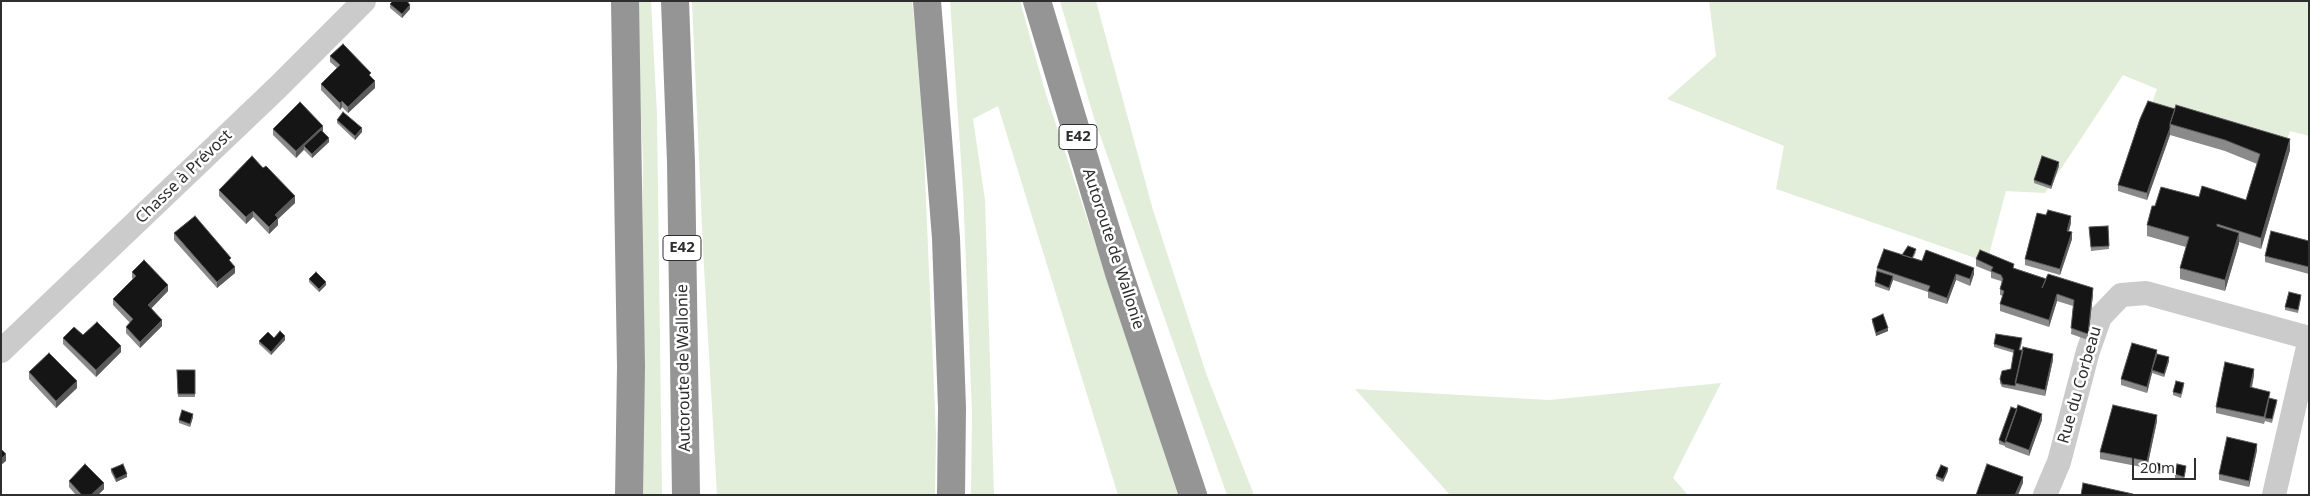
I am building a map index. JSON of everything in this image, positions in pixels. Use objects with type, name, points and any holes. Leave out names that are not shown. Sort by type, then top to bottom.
[{"type":"highway","points":[[625,1],[631,367],[628,495]]},
{"type":"highway","name":"Autoroute de Wallonie","points":[[675,1],[681,162],[686,495]]},
{"type":"highway","points":[[926,1],[946,238],[952,408],[951,495]]},
{"type":"highway","name":"Autoroute de Wallonie","points":[[1037,1],[1119,273],[1193,495]]},
{"type":"street","name":"Chasse à Prévost","points":[[1,351],[277,88],[364,1]]},
{"type":"street","name":"Rue du Corbeau","points":[[2045,495],[2058,462],[2088,351],[2100,317],[2121,295],[2146,293],[2309,338]]},
{"type":"street","points":[[2274,495],[2309,343]]},
{"type":"green space","points":[[636,1],[651,1],[657,115],[662,495],[641,495],[643,161]]},
{"type":"green space","points":[[692,1],[912,1],[921,83],[936,435],[935,495],[717,495],[703,249]]},
{"type":"green space","points":[[950,1],[1020,1],[1045,91],[1178,495],[1118,495],[998,106],[973,119],[985,200],[994,495],[971,495],[972,413],[963,190]]},
{"type":"green space","points":[[1060,1],[1096,1],[1153,210],[1207,376],[1254,495],[1227,495],[1094,118]]},
{"type":"green space","points":[[1709,1],[2309,1],[2309,136],[2290,131],[2285,146],[2151,106],[2157,89],[2123,75],[2045,193],[2006,191],[1987,262],[1776,189],[1784,146],[1667,99],[1716,56]]},
{"type":"green space","points":[[1721,383],[1673,478],[1688,495],[1450,495],[1355,389],[1549,400]]},
{"type":"building","points":[[393,1],[407,1],[410,5],[402,14],[390,4]]},
{"type":"building","points":[[343,44],[371,73],[369,75],[375,81],[348,107],[342,101],[340,103],[321,84],[340,65],[330,56]]},
{"type":"building","points":[[2148,101],[2175,109],[2147,193],[2118,185]]},
{"type":"building","points":[[300,102],[323,126],[296,151],[273,129]]},
{"type":"building","points":[[2176,105],[2290,139],[2261,238],[2217,224],[2217,226],[2239,233],[2225,280],[2180,268],[2189,237],[2147,225],[2152,206],[2155,206],[2161,187],[2199,197],[2202,186],[2246,200],[2260,154],[2225,140],[2170,124]]},
{"type":"building","points":[[343,112],[362,128],[355,136],[337,120]]},
{"type":"building","points":[[321,130],[329,138],[312,154],[304,146]]},
{"type":"building","points":[[252,156],[263,168],[266,166],[295,196],[275,215],[278,218],[269,227],[253,211],[246,217],[219,190]]},
{"type":"building","points":[[2042,156],[2059,162],[2051,186],[2034,180]]},
{"type":"building","points":[[2048,210],[2071,216],[2067,231],[2072,232],[2060,269],[2025,259],[2037,213],[2046,215]]},
{"type":"building","points":[[195,216],[231,258],[229,260],[235,267],[217,282],[174,233]]},
{"type":"building","points":[[2108,226],[2109,246],[2091,247],[2089,227]]},
{"type":"building","points":[[2271,231],[2309,241],[2309,267],[2265,256]]},
{"type":"building","points":[[1908,246],[1916,249],[1912,258],[1902,255]]},
{"type":"building","points":[[1884,249],[1922,261],[1926,250],[1974,268],[1970,279],[1956,274],[1947,298],[1928,291],[1930,286],[1877,268]]},
{"type":"building","points":[[1980,250],[2014,264],[2013,268],[2046,279],[2048,274],[2093,288],[2088,334],[2071,328],[2074,300],[2057,294],[2049,320],[2000,304],[2004,291],[2000,289],[2003,279],[2001,275],[1991,271],[1993,267],[1976,259]]},
{"type":"building","points":[[144,260],[168,285],[148,305],[162,320],[140,342],[126,327],[133,319],[113,299],[136,276],[132,272]]},
{"type":"building","points":[[1877,271],[1893,276],[1889,288],[1875,282]]},
{"type":"building","points":[[316,272],[326,282],[319,289],[309,279]]},
{"type":"building","points":[[2289,292],[2301,295],[2298,310],[2285,307]]},
{"type":"building","points":[[1883,314],[1888,328],[1876,333],[1872,319]]},
{"type":"building","points":[[97,322],[121,346],[96,370],[63,338],[74,327],[83,335]]},
{"type":"building","points":[[280,331],[285,336],[271,352],[259,341],[268,332],[274,338]]},
{"type":"building","points":[[1996,334],[2022,338],[2019,350],[2023,350],[2015,386],[2002,384],[2000,379],[2002,371],[2011,369],[2014,350],[1994,344]]},
{"type":"building","points":[[2132,343],[2157,350],[2147,387],[2121,379]]},
{"type":"building","points":[[2023,347],[2053,354],[2045,390],[2015,383]]},
{"type":"building","points":[[49,353],[77,381],[56,401],[29,372]]},
{"type":"building","points":[[2157,354],[2169,357],[2164,374],[2152,370]]},
{"type":"building","points":[[2225,362],[2254,369],[2250,387],[2270,392],[2264,417],[2216,407]]},
{"type":"building","points":[[177,370],[195,370],[195,394],[178,394]]},
{"type":"building","points":[[2176,381],[2184,383],[2181,394],[2173,392]]},
{"type":"building","points":[[2269,398],[2277,400],[2272,419],[2265,418]]},
{"type":"building","points":[[2018,405],[2042,414],[2029,450],[2005,441]]},
{"type":"building","points":[[2113,405],[2157,415],[2147,461],[2100,452]]},
{"type":"building","points":[[2011,407],[2017,409],[2005,443],[1999,440]]},
{"type":"building","points":[[182,410],[193,414],[190,424],[179,420]]},
{"type":"building","points":[[2227,437],[2257,444],[2249,481],[2219,474]]},
{"type":"building","points":[[1,449],[6,454],[1,459]]},
{"type":"building","points":[[2157,463],[2166,465],[2165,471],[2156,470]]},
{"type":"building","points":[[85,464],[104,483],[91,495],[82,495],[69,481]]},
{"type":"building","points":[[123,464],[127,474],[116,479],[111,469]]},
{"type":"building","points":[[1987,464],[2023,477],[2015,495],[1976,495]]},
{"type":"building","points":[[2177,464],[2186,466],[2184,477],[2175,474]]},
{"type":"building","points":[[1941,465],[1948,468],[1943,479],[1936,476]]},
{"type":"building","points":[[2083,483],[2133,494],[2133,495],[2081,495]]}]
